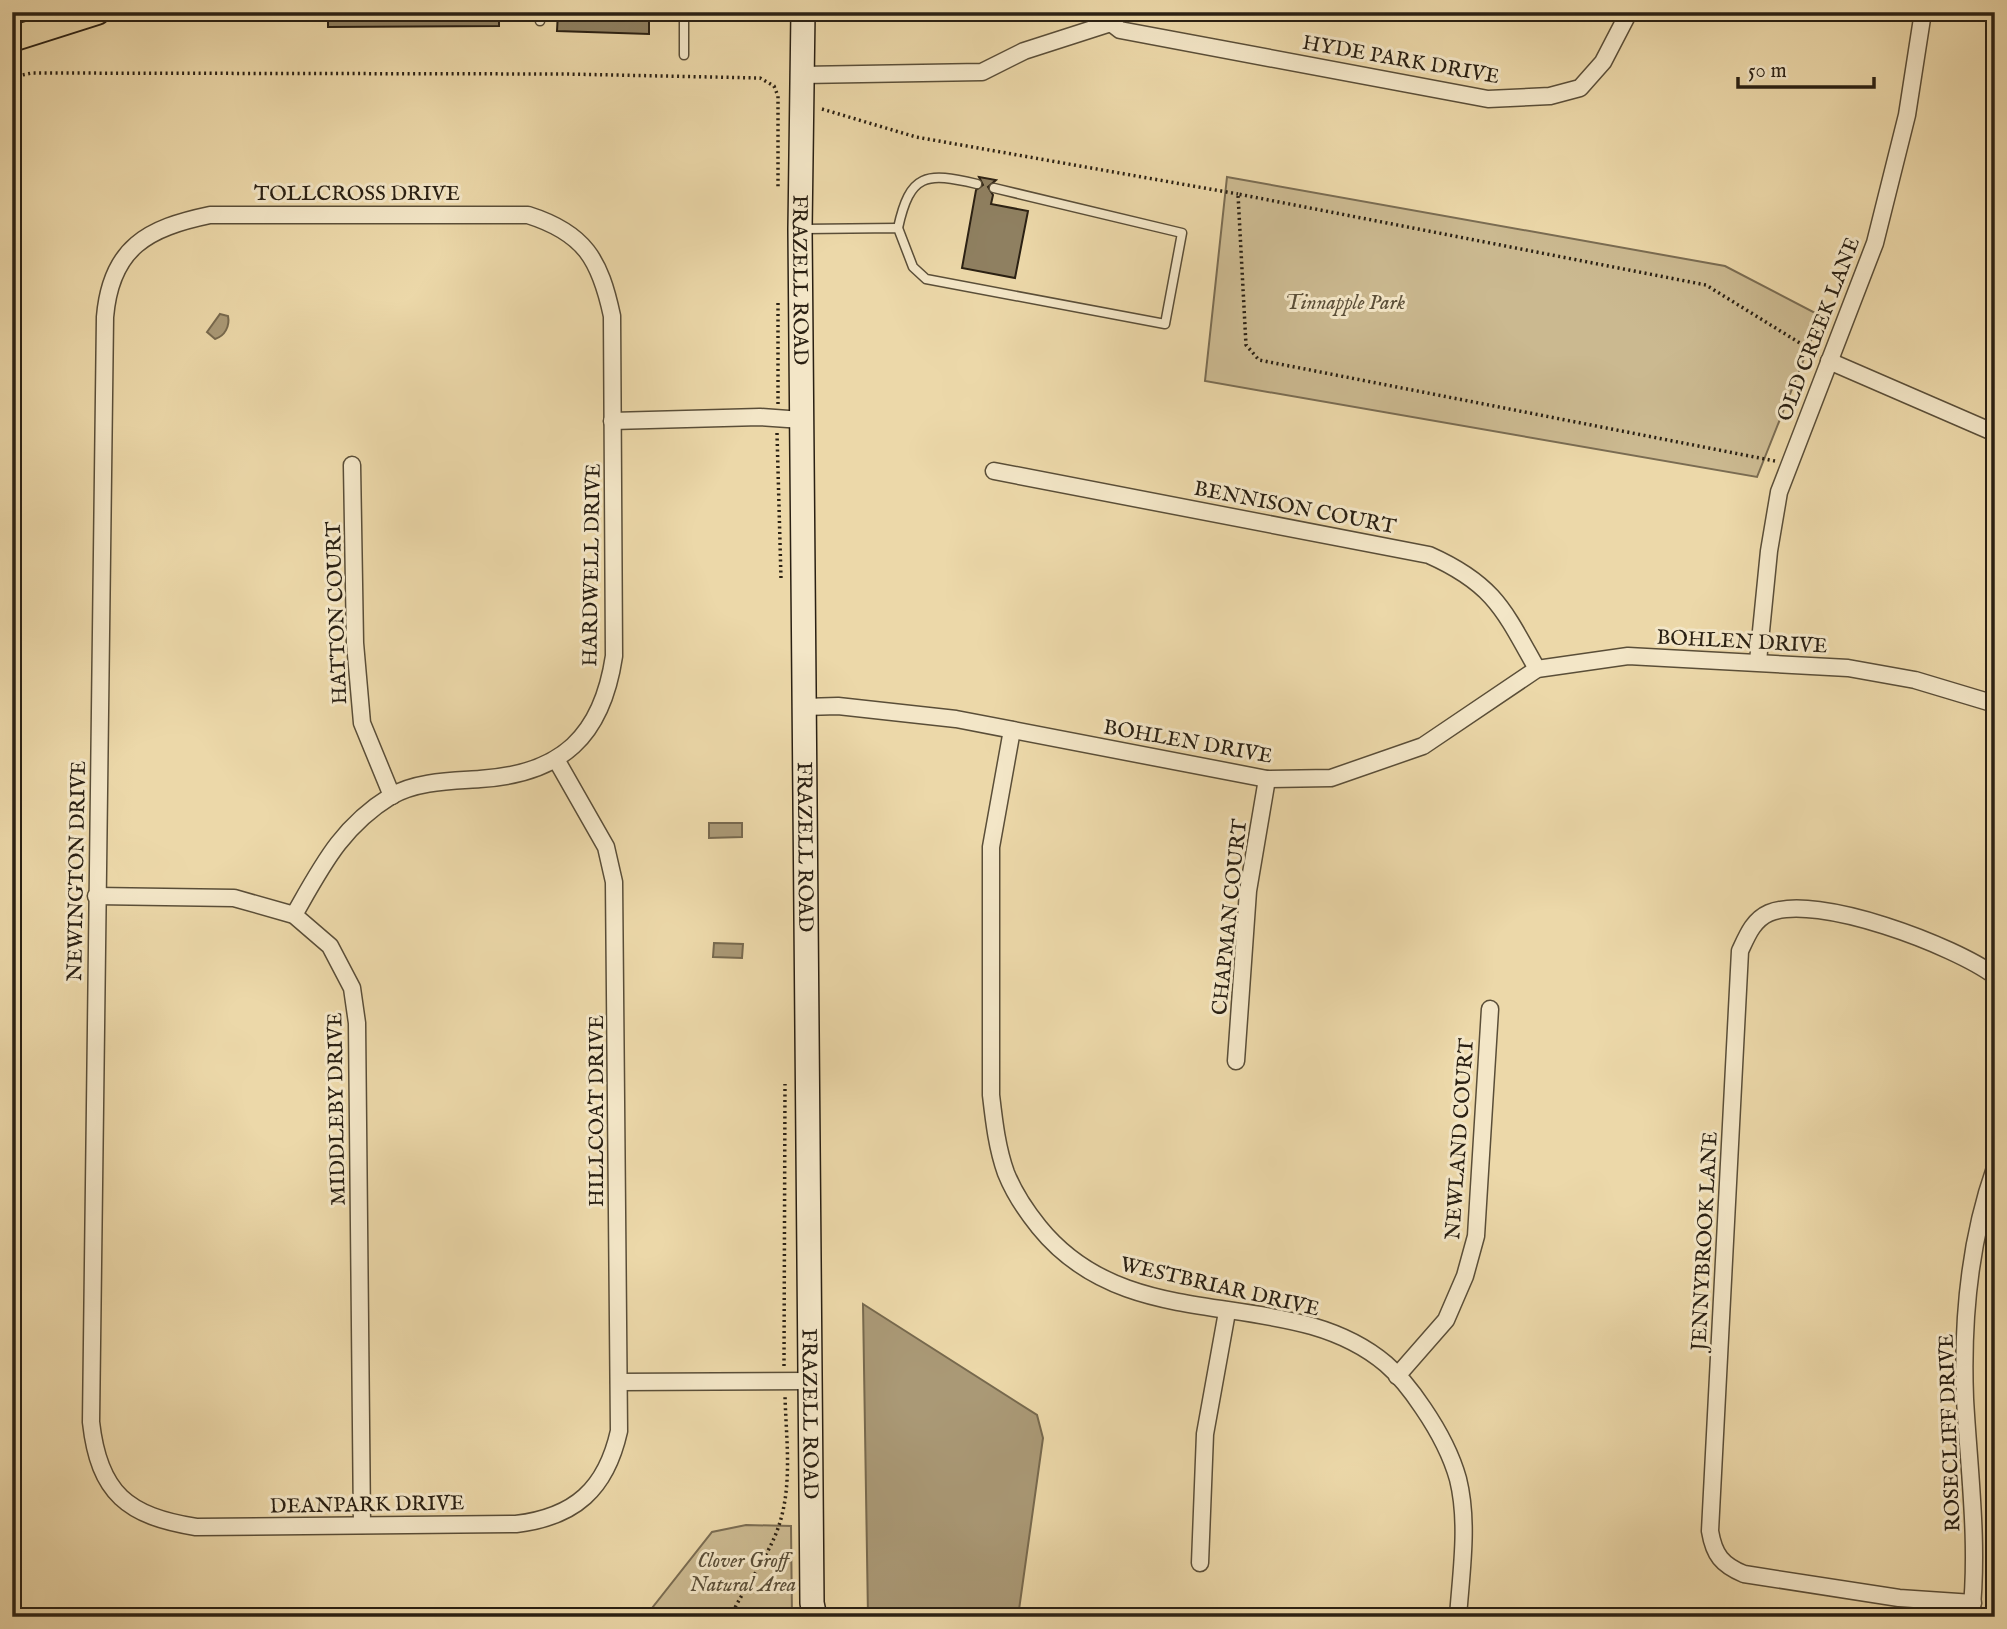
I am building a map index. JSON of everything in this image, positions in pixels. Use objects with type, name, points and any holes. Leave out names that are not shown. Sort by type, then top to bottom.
[{"type":"main road","points":[[12,39],[97,12]]},
{"type":"street","name":"FRAZELL ROAD","points":[[803,12],[800,229],[812,1603],[815,1617]]},
{"type":"street","name":"HYDE PARK DRIVE","points":[[802,75],[936,75],[982,72],[1024,51],[1108,18],[1120,30],[1488,99],[1550,96],[1580,88],[1603,62],[1629,12]]},
{"type":"street","name":"OLD CREEK LANE","points":[[1758,661],[1769,551],[1788,463],[1875,243],[1893,181],[1923,12]]},
{"type":"street","name":"TOLLCROSS DRIVE","points":[[134,246],[149,233],[169,223],[223,214],[528,215],[565,228],[580,243]]},
{"type":"street","name":"HARDWELL DRIVE","points":[[294,915],[342,834],[392,796],[421,785],[521,774],[557,761],[580,740],[592,724],[609,688],[614,656],[612,316],[604,276],[580,243]]},
{"type":"street","name":"NEWINGTON DRIVE","points":[[120,1496],[103,1473],[94,1449],[91,1422],[96,896],[105,317],[116,273],[134,246]]},
{"type":"street","points":[[1829,361],[1995,433]]},
{"type":"street","points":[[612,421],[778,418],[802,420]]},
{"type":"street","name":"HATTON COURT","points":[[352,465],[355,643],[362,723],[392,796]]},
{"type":"street","name":"BENNISON COURT","points":[[994,471],[1429,555],[1457,568],[1501,604],[1537,669]]},
{"type":"street","name":"BOHLEN DRIVE","points":[[804,707],[838,706],[943,717],[1267,779],[1331,779],[1423,746],[1537,669],[1628,656],[1848,668],[1888,675],[1995,704]]},
{"type":"street","name":"WESTBRIAR DRIVE","points":[[1013,730],[996,811],[991,896],[991,1095],[996,1136],[1006,1174],[1023,1208],[1050,1241],[1096,1276],[1137,1293],[1227,1312],[1289,1321],[1318,1329],[1385,1363],[1439,1432],[1458,1480],[1463,1529],[1458,1617]]},
{"type":"street","name":"HILLCOAT DRIVE","points":[[557,761],[606,847],[614,882],[619,1431],[614,1454],[605,1473]]},
{"type":"street","name":"CHAPMAN COURT","points":[[1236,1061],[1248,891],[1267,779]]},
{"type":"street","name":"MIDDLEBY DRIVE","points":[[96,896],[233,898],[294,915],[330,946],[352,988],[358,1023],[362,1525]]},
{"type":"street","name":"JENNYBROOK LANE","points":[[1972,1610],[1744,1574],[1726,1567],[1713,1551],[1710,1531],[1740,951],[1750,929],[1768,914],[1791,908],[1856,917],[1933,942],[1995,976]]},
{"type":"street","name":"NEWLAND COURT","points":[[1397,1376],[1446,1320],[1465,1276],[1476,1236],[1490,1009]]},
{"type":"street","name":"ROSECLIFF DRIVE","points":[[1972,1610],[1974,1514],[1965,1350],[1969,1277],[1978,1215],[1995,1168]]},
{"type":"street","points":[[1200,1563],[1205,1434],[1227,1312]]},
{"type":"street","points":[[619,1382],[810,1381]]},
{"type":"street","name":"DEANPARK DRIVE","points":[[120,1496],[139,1512],[166,1522],[196,1527],[539,1521],[578,1503],[605,1473]]},
{"type":"lane","points":[[684,12],[684,55]]},
{"type":"lane","points":[[977,184],[943,176],[925,177],[914,186],[904,202],[898,229],[913,267],[926,279],[1165,324],[1182,233],[994,188]]},
{"type":"lane","points":[[800,229],[898,229]]},
{"type":"path","points":[[12,77],[32,73],[258,72],[760,78],[774,86],[778,96],[778,198]]},
{"type":"path","points":[[825,109],[916,137],[1238,194],[1706,285],[1829,361]]},
{"type":"path","points":[[1238,194],[1246,345],[1258,360],[1788,463]]},
{"type":"path","points":[[778,302],[781,585]]},
{"type":"path","points":[[730,1617],[764,1559],[781,1516],[788,1467],[785,1381],[785,1078]]},
{"type":"green space","name":"Tinnapple Park","points":[[1227,177],[1725,266],[1821,316],[1757,477],[1205,381]]},
{"type":"green space","name":"Clover Groff Natural Area","points":[[746,1525],[791,1526],[792,1617],[645,1617],[712,1532]]},
{"type":"shaded area","points":[[220,314],[228,316],[228,323],[224,333],[215,339],[207,332]]},
{"type":"shaded area","points":[[709,823],[742,823],[742,837],[709,838]]},
{"type":"shaded area","points":[[714,943],[743,944],[742,958],[713,957]]},
{"type":"shaded area","points":[[863,1304],[1037,1415],[1043,1438],[1018,1617],[868,1617]]},
{"type":"building","points":[[328,12],[499,12],[499,26],[328,27]]},
{"type":"building","points":[[558,12],[649,12],[649,34],[557,31]]},
{"type":"building","points":[[979,177],[996,180],[988,187],[993,195],[991,204],[1028,211],[1015,278],[962,268],[976,190],[983,185]]}]
